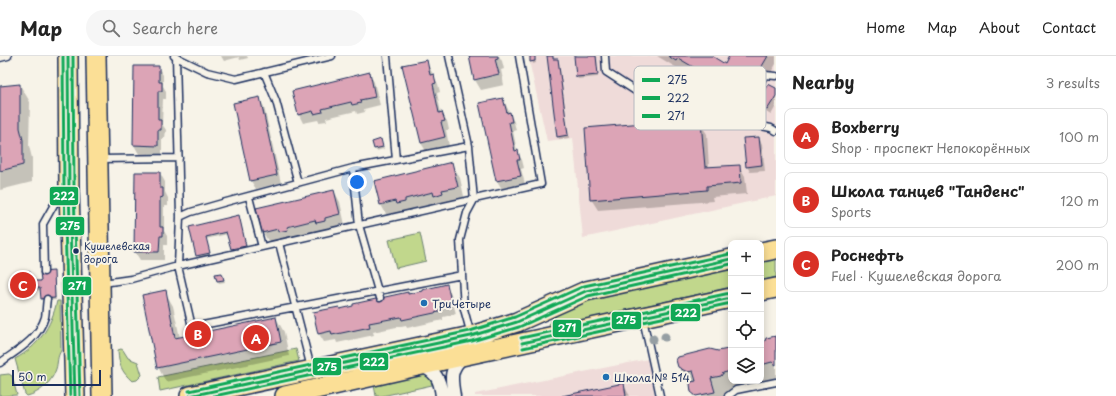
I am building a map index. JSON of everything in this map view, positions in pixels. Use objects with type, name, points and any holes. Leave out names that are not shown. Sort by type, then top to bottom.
[{"type":"main road","points":[[68,56],[69,189],[75,396]]},
{"type":"main road","points":[[96,56],[102,396]]},
{"type":"main road","points":[[764,251],[776,249]]},
{"type":"main road","points":[[190,396],[471,336],[517,322],[586,291],[728,260]]},
{"type":"main road","points":[[764,290],[776,288]]},
{"type":"main road","points":[[285,396],[419,365],[728,299]]},
{"type":"street","points":[[454,396],[451,376],[453,368],[466,355]]},
{"type":"street","points":[[419,365],[434,373],[441,385],[442,396]]},
{"type":"lane","points":[[0,58],[8,56]]},
{"type":"lane","points":[[332,56],[236,79],[207,72],[175,56],[180,218],[178,266],[192,327],[462,275]]},
{"type":"lane","points":[[388,56],[396,160]]},
{"type":"lane","points":[[449,56],[469,146],[474,200],[467,213],[460,240],[464,309],[471,336]]},
{"type":"lane","points":[[101,284],[131,279],[178,266],[541,184],[519,56]]},
{"type":"lane","points":[[605,56],[606,72],[634,90]]},
{"type":"lane","points":[[264,72],[276,101],[298,183]]},
{"type":"lane","points":[[766,75],[776,76]]},
{"type":"lane","points":[[766,127],[776,131]]},
{"type":"lane","points":[[180,218],[191,212],[353,168],[469,146]]},
{"type":"lane","points":[[99,159],[179,158]]},
{"type":"lane","points":[[353,168],[359,225],[380,298]]},
{"type":"lane","points":[[44,272],[43,224],[56,202],[69,189]]},
{"type":"lane","points":[[249,197],[262,247]]},
{"type":"lane","points":[[279,243],[312,370]]},
{"type":"lane","points":[[0,363],[26,345],[35,336],[45,317],[47,299]]},
{"type":"lane","points":[[642,317],[660,396]]},
{"type":"lane","points":[[728,396],[736,390],[776,382]]},
{"type":"shaded area","points":[[528,56],[776,56],[776,196],[583,238],[573,138],[547,141]]},
{"type":"shaded area","name":"Школа № 514","points":[[648,359],[655,396],[475,396],[475,394]]},
{"type":"green space","points":[[420,233],[426,261],[396,268],[389,240]]},
{"type":"green space","points":[[776,258],[776,277],[764,280],[764,260]]},
{"type":"green space","points":[[728,269],[728,288],[550,327],[549,324],[557,315],[575,305],[593,298]]},
{"type":"green space","points":[[57,301],[60,301],[61,351],[58,357],[56,369],[52,378],[41,390],[27,396],[25,394],[15,359],[31,348],[43,335],[51,319]]},
{"type":"green space","points":[[121,349],[128,358],[138,362],[142,375],[137,380],[132,381],[121,367],[118,350]]},
{"type":"green space","points":[[296,349],[299,361],[160,391],[158,377]]},
{"type":"green space","points":[[9,374],[12,376],[17,395],[0,396],[0,375]]},
{"type":"green space","points":[[424,374],[431,380],[432,385],[376,396],[374,385]]},
{"type":"building","points":[[469,56],[498,56],[498,58],[495,59],[499,74],[474,80]]},
{"type":"building","points":[[530,56],[535,56],[535,61],[530,62]]},
{"type":"building","points":[[547,56],[553,56],[553,59],[558,59],[568,135],[557,137]]},
{"type":"building","points":[[574,56],[596,56],[598,75],[576,77]]},
{"type":"building","points":[[668,56],[712,56],[725,64],[729,56],[768,56],[762,66],[691,66],[678,58],[676,61]]},
{"type":"building","points":[[427,60],[430,75],[434,74],[436,83],[433,84],[439,113],[442,112],[445,121],[441,122],[445,137],[421,143],[402,65]]},
{"type":"building","points":[[134,66],[159,66],[159,82],[162,82],[162,91],[158,91],[158,120],[161,120],[161,130],[158,130],[158,146],[133,145]]},
{"type":"building","points":[[370,72],[375,97],[360,100],[361,103],[352,105],[351,102],[322,109],[323,112],[314,114],[313,111],[298,115],[292,91]]},
{"type":"building","points":[[20,84],[20,128],[23,140],[23,165],[0,171],[0,86]]},
{"type":"building","points":[[768,84],[776,88],[776,96],[767,110],[766,109],[766,87]]},
{"type":"building","points":[[260,97],[277,175],[250,181],[233,103]]},
{"type":"building","points":[[503,98],[507,113],[510,112],[512,122],[509,122],[515,151],[518,150],[520,160],[517,160],[521,176],[496,181],[479,103]]},
{"type":"building","points":[[634,124],[634,130],[702,130],[705,167],[740,165],[741,183],[707,186],[707,190],[590,200],[585,128]]},
{"type":"building","points":[[759,137],[762,165],[746,167],[743,138]]},
{"type":"building","points":[[381,139],[383,147],[374,149],[372,142]]},
{"type":"building","points":[[452,162],[458,187],[442,190],[443,193],[434,196],[433,192],[405,199],[405,202],[396,204],[395,201],[380,205],[374,181]]},
{"type":"building","points":[[135,172],[160,172],[160,188],[163,188],[163,197],[160,198],[160,227],[163,227],[163,236],[160,236],[159,252],[134,252]]},
{"type":"building","points":[[334,190],[340,214],[325,218],[325,221],[321,222],[316,223],[315,220],[287,227],[288,230],[278,232],[278,229],[262,233],[256,208]]},
{"type":"building","points":[[239,215],[246,246],[231,249],[226,232],[206,237],[210,253],[196,256],[189,227]]},
{"type":"building","points":[[54,271],[55,298],[41,299],[40,288],[30,289],[30,281],[41,281],[40,272]]},
{"type":"building","points":[[30,272],[30,293],[17,294],[16,273]]},
{"type":"building","points":[[222,273],[224,280],[217,281],[215,274]]},
{"type":"building","points":[[447,284],[452,306],[439,308],[439,312],[402,320],[401,317],[369,323],[370,327],[332,335],[331,331],[318,334],[313,312],[339,307],[340,309],[353,306],[353,304],[408,292],[408,294]]},
{"type":"building","points":[[166,290],[175,338],[276,317],[281,342],[157,368],[142,295]]},
{"type":"building","points":[[776,336],[776,365],[772,362],[764,364],[764,341],[766,338]]},
{"type":"building","points":[[710,349],[718,351],[728,349],[728,372],[723,373],[721,376],[711,378],[715,392],[696,396],[691,392],[690,384],[691,382],[696,381],[693,371],[687,372],[678,367],[676,360],[678,357]]},
{"type":"building","points":[[624,383],[626,396],[562,396]]},
{"type":"transit line","name":"222","points":[[63,56],[64,189],[70,396]]},
{"type":"transit line","name":"275","points":[[68,56],[69,189],[75,396]]},
{"type":"transit line","name":"271","points":[[73,56],[74,189],[80,396]]},
{"type":"transit line","name":"271","points":[[189,391],[470,331],[515,317],[584,286],[728,254]]},
{"type":"transit line","name":"275","points":[[190,396],[471,336],[517,322],[586,291],[728,260]]},
{"type":"transit line","name":"222","points":[[214,396],[472,341],[519,327],[588,296],[728,265]]},
{"type":"transit line","name":"271","points":[[521,338],[728,293]]},
{"type":"transit line","name":"275","points":[[522,343],[728,299]]},
{"type":"transit line","name":"222","points":[[523,348],[728,304]]},
{"type":"place","name":"Кушелевская дорога","points":[[76,251]]},
{"type":"place","name":"Роснефть","points":[[23,285]]},
{"type":"place","name":"ТриЧетыре","points":[[424,303]]},
{"type":"place","name":"Школа танцев \"Танденс\"","points":[[198,334]]},
{"type":"place","name":"Boxberry","points":[[256,338]]},
{"type":"place","name":"Школа № 514","points":[[606,377]]}]
